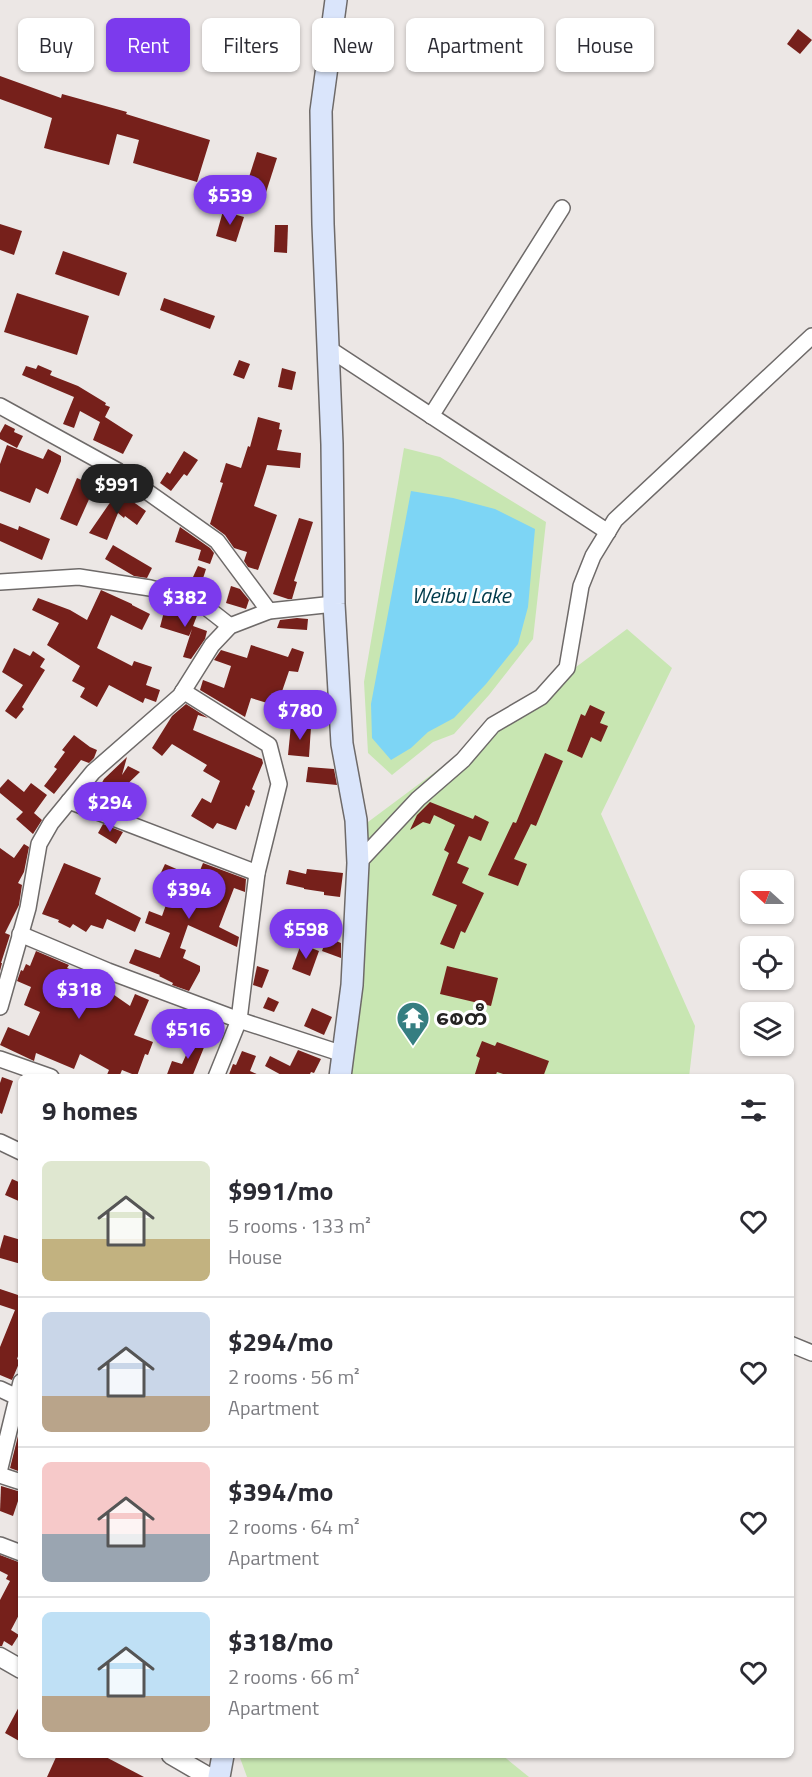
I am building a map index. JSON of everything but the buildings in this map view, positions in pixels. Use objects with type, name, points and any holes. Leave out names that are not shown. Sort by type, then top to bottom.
[{"type":"main road","points":[[336,0],[321,111],[323,224],[332,444],[334,604],[342,744],[356,820],[358,863],[352,985],[340,1074]]},
{"type":"main road","points":[[219,1777],[222,1758]]},
{"type":"street","points":[[431,416],[562,208]]},
{"type":"street","points":[[358,863],[418,799],[463,760],[493,724],[541,698],[567,668],[580,586],[593,556],[615,519],[812,336]]},
{"type":"street","points":[[328,348],[608,532]]},
{"type":"street","points":[[0,406],[118,471],[217,541],[269,611]]},
{"type":"street","points":[[0,582],[79,577],[150,588],[198,601],[230,626]]},
{"type":"street","points":[[0,1007],[28,908],[39,844],[51,823],[93,771],[180,696],[212,645],[230,626],[269,611],[334,604]]},
{"type":"street","points":[[183,691],[269,745],[279,784],[257,873],[239,1020],[217,1074]]},
{"type":"street","points":[[69,801],[257,873]]},
{"type":"street","points":[[20,934],[108,971],[239,1020],[343,1054]]},
{"type":"street","points":[[0,1059],[42,1074]]},
{"type":"street","points":[[0,1143],[18,1151]]},
{"type":"street","points":[[794,1346],[812,1353]]},
{"type":"street","points":[[0,1389],[18,1389]]},
{"type":"street","points":[[0,1468],[18,1393]]},
{"type":"street","points":[[0,1475],[18,1481]]},
{"type":"street","points":[[0,1545],[18,1552]]},
{"type":"street","points":[[0,1657],[18,1667]]},
{"type":"street","points":[[176,1758],[209,1777]]},
{"type":"green space","name":"Weibu Lake","points":[[404,448],[440,457],[546,522],[533,639],[489,695],[454,734],[433,742],[392,775],[368,753],[364,682]]},
{"type":"green space","points":[[627,629],[672,668],[601,814],[695,1026],[689,1074],[333,1074],[368,822]]},
{"type":"green space","points":[[240,1758],[506,1758],[529,1777],[247,1777]]},
{"type":"water","name":"Weibu Lake","points":[[411,491],[453,498],[495,509],[535,529],[528,607],[518,644],[486,684],[454,718],[428,732],[411,748],[391,760],[372,738],[371,704]]},
{"type":"place","name":"စေတီ","points":[[413,1047]]}]
